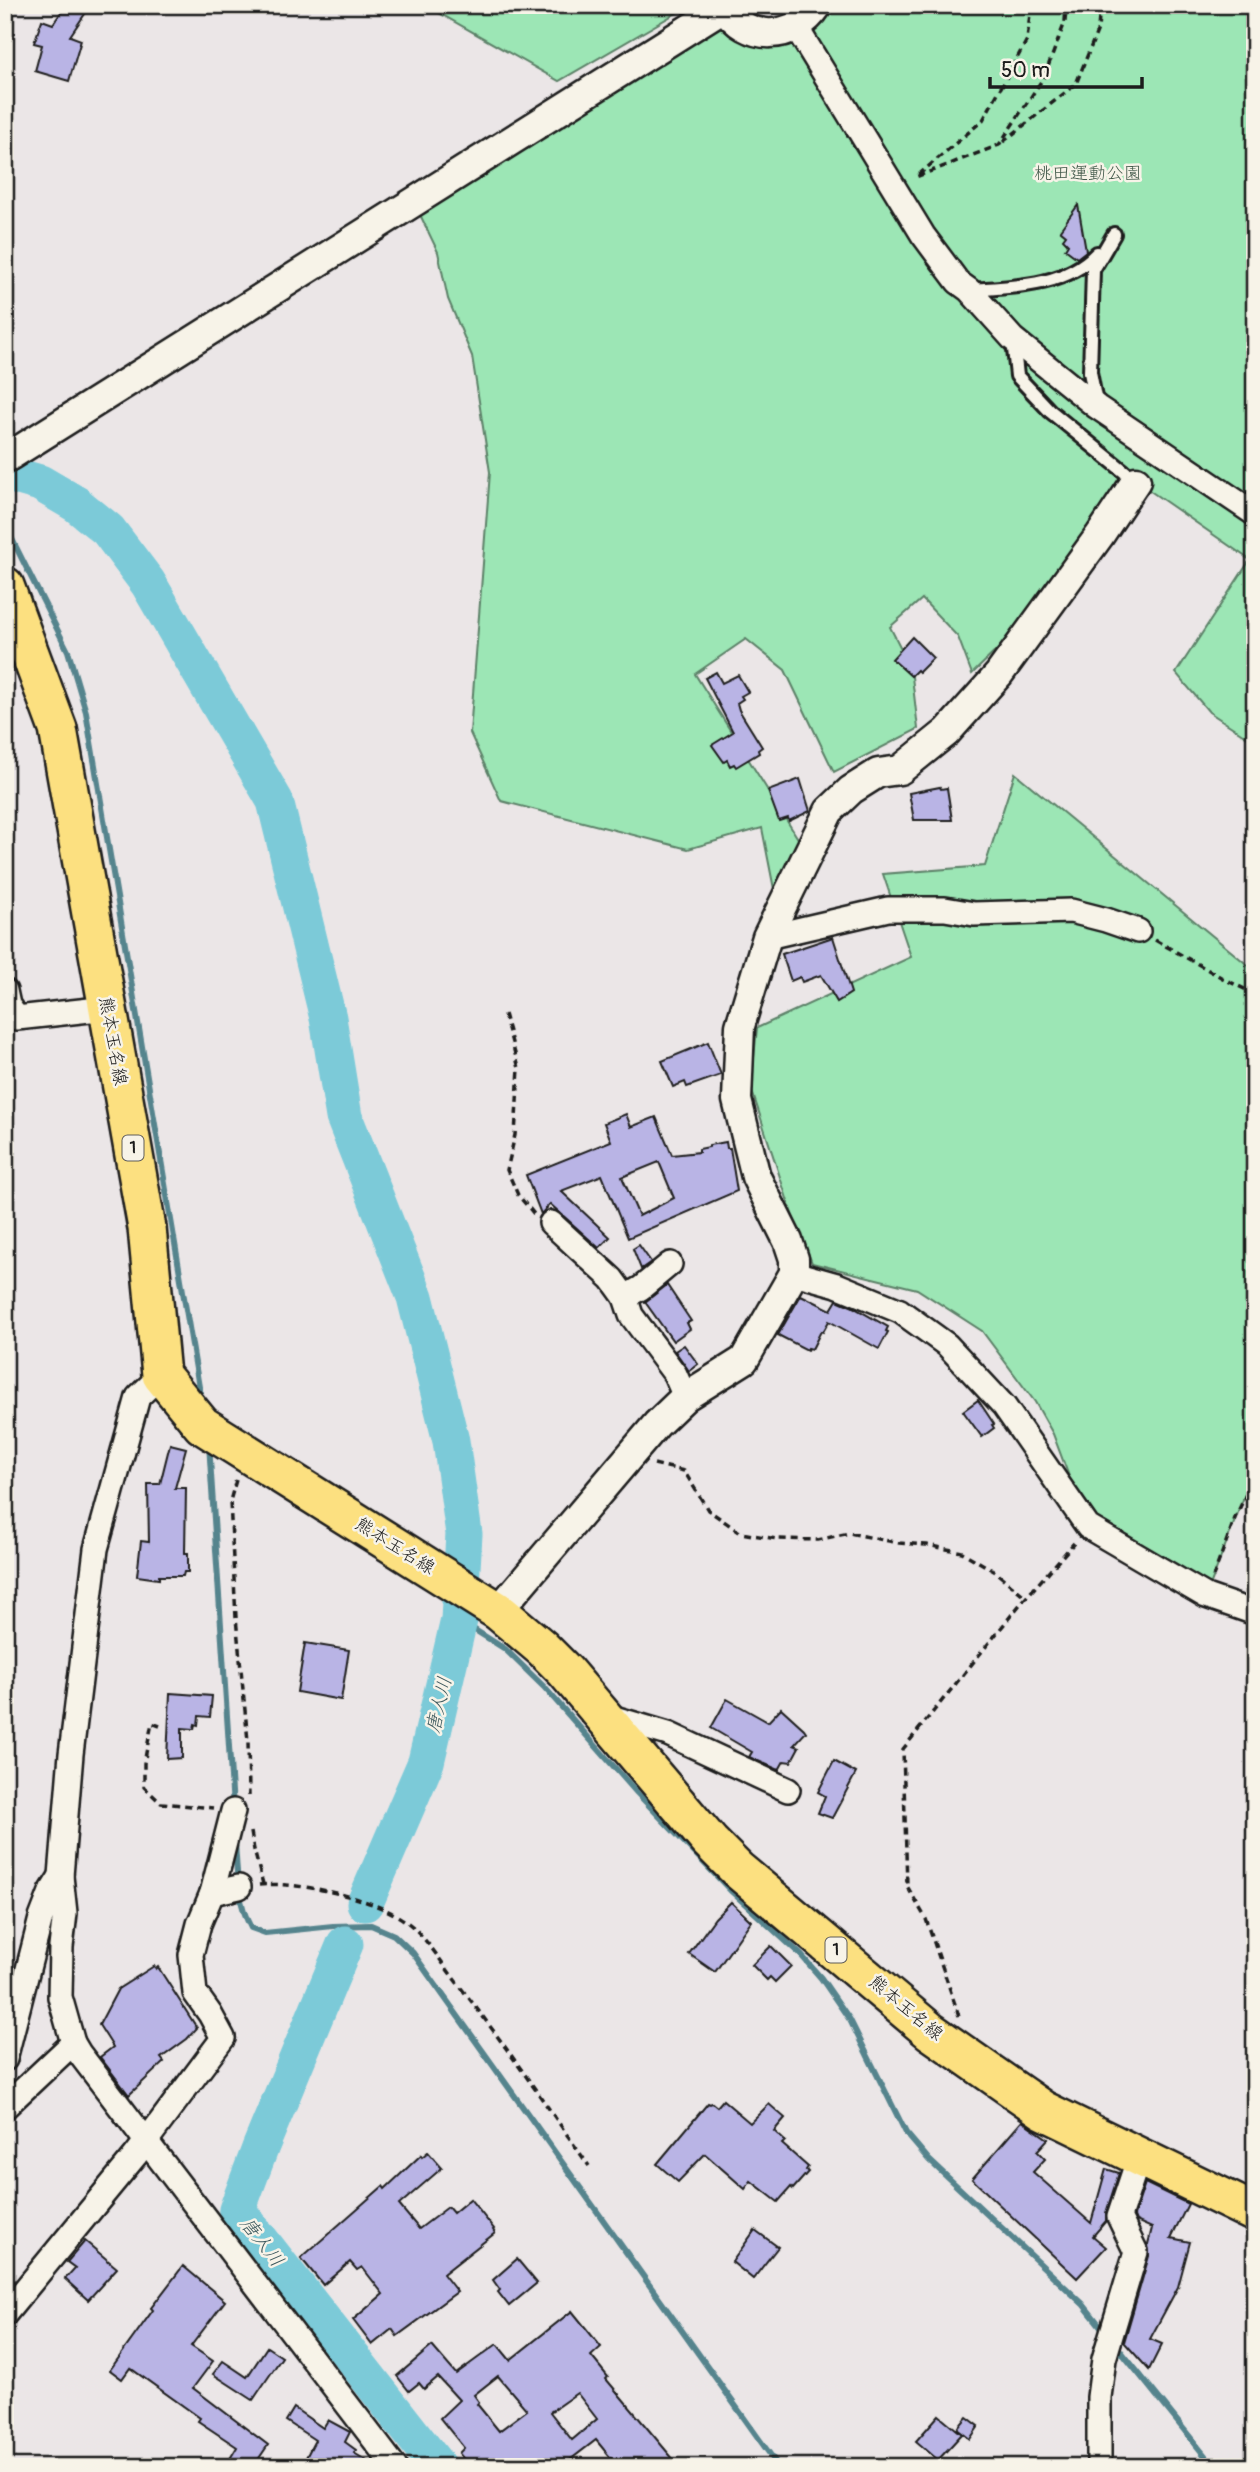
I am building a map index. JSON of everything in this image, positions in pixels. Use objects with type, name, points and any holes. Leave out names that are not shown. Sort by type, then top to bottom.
[{"type":"main road","name":"熊本玉名線","points":[[5,586],[58,729],[147,1228],[161,1375],[202,1425],[491,1607],[542,1648],[710,1843],[738,1870],[930,2031],[1043,2110],[1255,2213]]},
{"type":"street","points":[[5,459],[723,6],[732,18],[743,26],[770,34],[796,27],[811,17],[818,5]]},
{"type":"street","points":[[796,27],[923,235],[958,282],[970,290],[1013,339],[1097,407],[1255,514]]},
{"type":"street","points":[[491,1607],[657,1424],[685,1397],[744,1360],[794,1273],[794,1259],[788,1241],[756,1177],[737,1100],[740,1026],[767,937],[829,811],[851,790],[878,773],[900,770],[947,732],[999,674],[1136,481]]},
{"type":"street","points":[[767,937],[888,909],[945,909],[974,914],[1071,911],[1138,931]]},
{"type":"street","points":[[5,991],[8,1005],[18,1018],[108,1008]]},
{"type":"street","points":[[551,1223],[612,1279],[625,1297],[631,1315],[675,1374],[685,1397]]},
{"type":"street","points":[[625,1297],[641,1288],[670,1264]]},
{"type":"street","points":[[794,1273],[837,1285],[900,1311],[947,1345],[1003,1406],[1088,1527],[1206,1596],[1255,1613]]},
{"type":"street","points":[[161,1375],[138,1397],[96,1549],[71,1754],[61,1876],[65,1913],[61,1947],[61,1997],[73,2043],[395,2467]]},
{"type":"street","points":[[601,1714],[668,1734],[788,1790]]},
{"type":"street","points":[[5,2314],[96,2206],[223,2038],[195,1993],[191,1955],[199,1924],[241,1813]]},
{"type":"street","points":[[5,2059],[41,1918],[51,1892],[61,1876]]},
{"type":"street","points":[[212,1893],[239,1887]]},
{"type":"street","points":[[5,2107],[73,2043]]},
{"type":"street","points":[[1099,2467],[1099,2397],[1110,2337],[1136,2252],[1119,2217],[1139,2157]]},
{"type":"lane","points":[[970,290],[1046,283],[1088,262],[1114,233],[1093,270],[1090,372],[1097,407]]},
{"type":"lane","points":[[1013,339],[1017,376],[1050,411],[1136,481]]},
{"type":"path","points":[[1031,5],[1027,40],[983,120],[916,177],[999,145],[1076,84],[1098,29],[1100,5]]},
{"type":"path","points":[[999,145],[1045,77],[1065,22],[1066,5]]},
{"type":"path","points":[[1138,931],[1255,994]]},
{"type":"path","points":[[504,1014],[519,1068],[515,1135],[507,1170],[518,1195],[535,1216],[551,1223]]},
{"type":"path","points":[[244,1452],[230,1501],[236,1618],[248,1741],[241,1813],[263,1884]]},
{"type":"path","points":[[624,1462],[684,1471],[708,1510],[741,1533],[777,1539],[818,1540],[849,1533],[962,1552],[995,1571],[1026,1597]]},
{"type":"path","points":[[1206,1596],[1235,1518],[1255,1475]]},
{"type":"path","points":[[974,2062],[926,1919],[907,1886],[903,1749],[1026,1597],[1088,1527]]},
{"type":"path","points":[[160,1726],[152,1723],[144,1763],[144,1787],[161,1803],[241,1813]]},
{"type":"path","points":[[239,1887],[276,1883],[347,1895],[389,1911],[415,1928],[472,2001],[589,2166]]},
{"type":"green space","points":[[425,5],[690,5],[559,81]]},
{"type":"green space","name":"桃田運動公園","points":[[835,5],[1255,5],[1255,742],[1209,712],[1176,673],[1250,560],[1130,477],[1003,644],[972,674],[958,637],[922,599],[890,627],[911,668],[918,729],[834,772],[785,670],[746,639],[695,674],[802,845],[774,889],[762,828],[688,849],[501,801],[470,733],[490,472],[472,356],[448,299],[438,252],[414,202],[716,12],[809,34],[825,22]]},
{"type":"green space","points":[[1015,773],[1255,971],[1255,1468],[1206,1596],[1088,1527],[1053,1434],[1035,1402],[982,1331],[917,1289],[812,1263],[792,1214],[751,1088],[757,1028],[911,957],[883,874],[985,866]]},
{"type":"building","points":[[66,5],[91,5],[70,36],[81,40],[69,81],[35,71],[42,45],[34,43],[42,20],[53,24]]},
{"type":"building","points":[[1078,205],[1086,251],[1077,258],[1065,249],[1068,244],[1063,239],[1066,235],[1060,230]]},
{"type":"building","points":[[912,637],[933,658],[911,676],[892,659]]},
{"type":"building","points":[[716,672],[722,683],[738,675],[748,692],[741,696],[743,699],[737,703],[739,710],[762,747],[758,750],[759,753],[736,767],[734,764],[730,766],[727,760],[724,762],[712,745],[733,732],[705,678]]},
{"type":"building","points":[[800,779],[810,811],[789,821],[788,818],[779,821],[768,791]]},
{"type":"building","points":[[947,788],[952,820],[914,820],[909,793]]},
{"type":"building","points":[[833,937],[851,993],[837,1002],[821,975],[802,982],[800,977],[791,981],[782,954]]},
{"type":"building","points":[[708,1042],[721,1075],[687,1087],[685,1082],[673,1087],[662,1061]]},
{"type":"building","points":[[626,1114],[631,1127],[656,1117],[672,1155],[699,1152],[699,1149],[709,1145],[726,1142],[727,1148],[730,1148],[737,1191],[628,1238],[602,1175],[561,1191],[610,1237],[599,1248],[550,1204],[541,1214],[526,1175],[611,1141],[604,1123]],"holes":[[[659,1162],[674,1198],[639,1216],[622,1177]]]},
{"type":"building","points":[[639,1245],[651,1262],[641,1269],[633,1249]]},
{"type":"building","points":[[667,1285],[691,1321],[687,1323],[690,1329],[673,1341],[645,1302]]},
{"type":"building","points":[[801,1295],[831,1310],[837,1300],[888,1327],[879,1349],[829,1321],[812,1349],[807,1350],[778,1335]]},
{"type":"building","points":[[684,1345],[698,1364],[689,1371],[675,1351]]},
{"type":"building","points":[[978,1400],[994,1424],[994,1428],[982,1437],[963,1411]]},
{"type":"building","points":[[170,1444],[186,1448],[175,1488],[186,1488],[185,1553],[188,1553],[188,1572],[184,1572],[183,1576],[159,1576],[159,1579],[137,1576],[141,1541],[149,1542],[148,1484],[160,1484]]},
{"type":"building","points":[[305,1643],[349,1650],[341,1700],[297,1692]]},
{"type":"building","points":[[170,1693],[212,1696],[210,1717],[199,1716],[198,1725],[195,1724],[194,1729],[182,1728],[182,1758],[167,1759]]},
{"type":"building","points":[[727,1699],[768,1722],[781,1708],[804,1729],[806,1732],[794,1745],[799,1747],[791,1762],[784,1761],[779,1770],[749,1757],[752,1752],[711,1728]]},
{"type":"building","points":[[834,1761],[856,1773],[832,1818],[818,1813],[825,1796],[818,1792]]},
{"type":"building","points":[[731,1902],[751,1921],[715,1972],[689,1954],[715,1918]]},
{"type":"building","points":[[771,1946],[791,1966],[775,1982],[770,1977],[767,1980],[752,1965]]},
{"type":"building","points":[[154,1966],[156,1969],[158,1967],[197,2028],[161,2058],[164,2062],[129,2095],[100,2057],[113,2047],[99,2025],[118,1989]]},
{"type":"building","points":[[723,2100],[750,2123],[769,2104],[785,2118],[774,2131],[785,2141],[782,2144],[808,2167],[808,2172],[778,2202],[751,2181],[745,2189],[705,2154],[678,2182],[657,2164],[708,2103],[717,2107]]},
{"type":"building","points":[[1022,2121],[1048,2139],[1037,2151],[1045,2159],[1033,2172],[1091,2223],[1106,2169],[1119,2173],[1106,2221],[1093,2236],[1106,2247],[1077,2278],[972,2179]]},
{"type":"building","points":[[428,2152],[442,2168],[399,2205],[419,2229],[448,2207],[453,2213],[470,2199],[495,2233],[443,2274],[457,2292],[397,2336],[392,2329],[372,2345],[353,2320],[383,2294],[362,2267],[357,2270],[350,2262],[323,2285],[301,2258],[383,2186],[385,2189],[421,2155],[422,2157]]},
{"type":"building","points":[[1145,2183],[1188,2204],[1171,2238],[1190,2242],[1178,2287],[1150,2339],[1162,2344],[1149,2370],[1124,2342],[1149,2256],[1148,2244],[1152,2228],[1136,2221],[1134,2216]]},
{"type":"building","points":[[755,2230],[778,2247],[753,2279],[732,2262]]},
{"type":"building","points":[[85,2241],[117,2268],[88,2300],[65,2279],[75,2268],[67,2262]]},
{"type":"building","points":[[517,2259],[537,2283],[509,2306],[493,2280]]},
{"type":"building","points":[[183,2266],[225,2301],[191,2346],[213,2361],[193,2388],[268,2445],[253,2467],[225,2467],[237,2447],[198,2421],[200,2418],[130,2368],[122,2379],[110,2370]]},
{"type":"building","points":[[572,2311],[601,2347],[591,2356],[608,2377],[606,2379],[674,2460],[666,2467],[618,2467],[596,2440],[570,2460],[576,2467],[470,2467],[459,2453],[464,2448],[440,2418],[459,2400],[438,2377],[424,2389],[419,2383],[409,2391],[397,2376],[432,2346],[456,2374],[497,2344],[510,2360]],"holes":[[[498,2376],[527,2410],[499,2431],[477,2404],[479,2402],[474,2395]],[[577,2393],[597,2419],[572,2440],[550,2412]]]},
{"type":"building","points":[[267,2347],[282,2357],[253,2400],[213,2374],[223,2361],[247,2377]]},
{"type":"building","points":[[294,2408],[323,2428],[328,2420],[350,2432],[345,2442],[356,2450],[354,2453],[377,2467],[301,2467],[315,2440],[286,2421]]},
{"type":"building","points":[[939,2415],[962,2434],[938,2460],[916,2441]]},
{"type":"building","points":[[967,2417],[979,2426],[970,2439],[957,2429]]},
{"type":"waterway","points":[[5,461],[15,476],[40,483],[76,504],[108,530],[148,583],[275,801],[328,1018],[344,1117],[415,1297],[451,1441],[464,1534],[459,1620],[426,1762],[365,1903]]},
{"type":"waterway","points":[[5,525],[68,651],[86,712],[201,1399]]},
{"type":"waterway","points":[[209,1444],[233,1807]]},
{"type":"waterway","points":[[459,1620],[505,1649],[544,1687],[637,1793],[730,1890],[801,1955],[821,1978],[850,2020],[906,2133],[929,2160],[1083,2304],[1106,2333]]},
{"type":"waterway","points":[[235,1842],[240,1897],[251,1928],[265,1933],[371,1925],[394,1935],[413,1953],[779,2467]]},
{"type":"waterway","name":"唐人川","points":[[345,1944],[237,2210],[438,2467]]},
{"type":"waterway","points":[[1115,2344],[1214,2467]]}]
